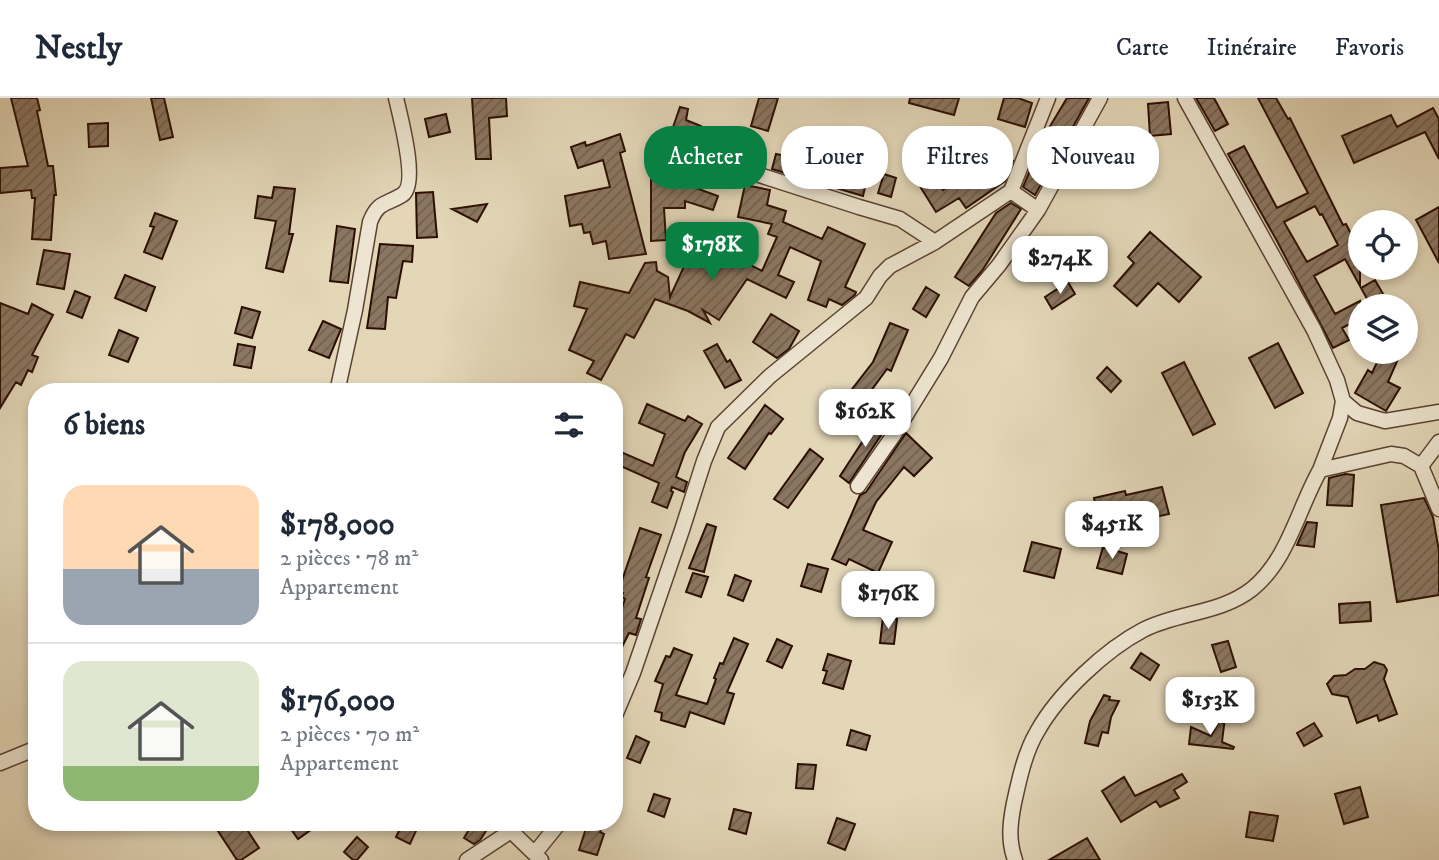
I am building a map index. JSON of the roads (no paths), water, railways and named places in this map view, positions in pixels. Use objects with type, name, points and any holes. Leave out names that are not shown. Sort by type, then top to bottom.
[{"type":"street","points":[[339,383],[370,222],[382,203],[404,194],[409,187],[406,140],[396,98]]},
{"type":"street","points":[[623,697],[718,427],[770,376],[866,298],[890,266],[935,242],[1011,191],[1048,98]]},
{"type":"street","points":[[858,486],[893,436],[941,358],[972,297],[999,265],[1038,210],[1100,98]]},
{"type":"street","points":[[1015,860],[1010,843],[1010,828],[1017,788],[1035,734],[1049,713],[1081,678],[1123,642],[1147,628],[1216,608],[1251,589],[1277,561],[1320,470],[1340,418],[1343,401],[1337,380],[1314,330],[1185,98]]},
{"type":"street","points":[[767,177],[890,215],[935,242]]},
{"type":"street","points":[[1011,191],[1038,210]]},
{"type":"street","points":[[1343,401],[1357,412],[1385,421],[1439,412]]},
{"type":"street","points":[[1421,466],[1439,442]]},
{"type":"street","points":[[1320,470],[1391,454],[1405,456],[1421,466],[1439,509]]},
{"type":"street","points":[[0,763],[28,752]]},
{"type":"street","points":[[467,860],[500,831]]},
{"type":"street","points":[[509,831],[538,857],[554,831]]}]
